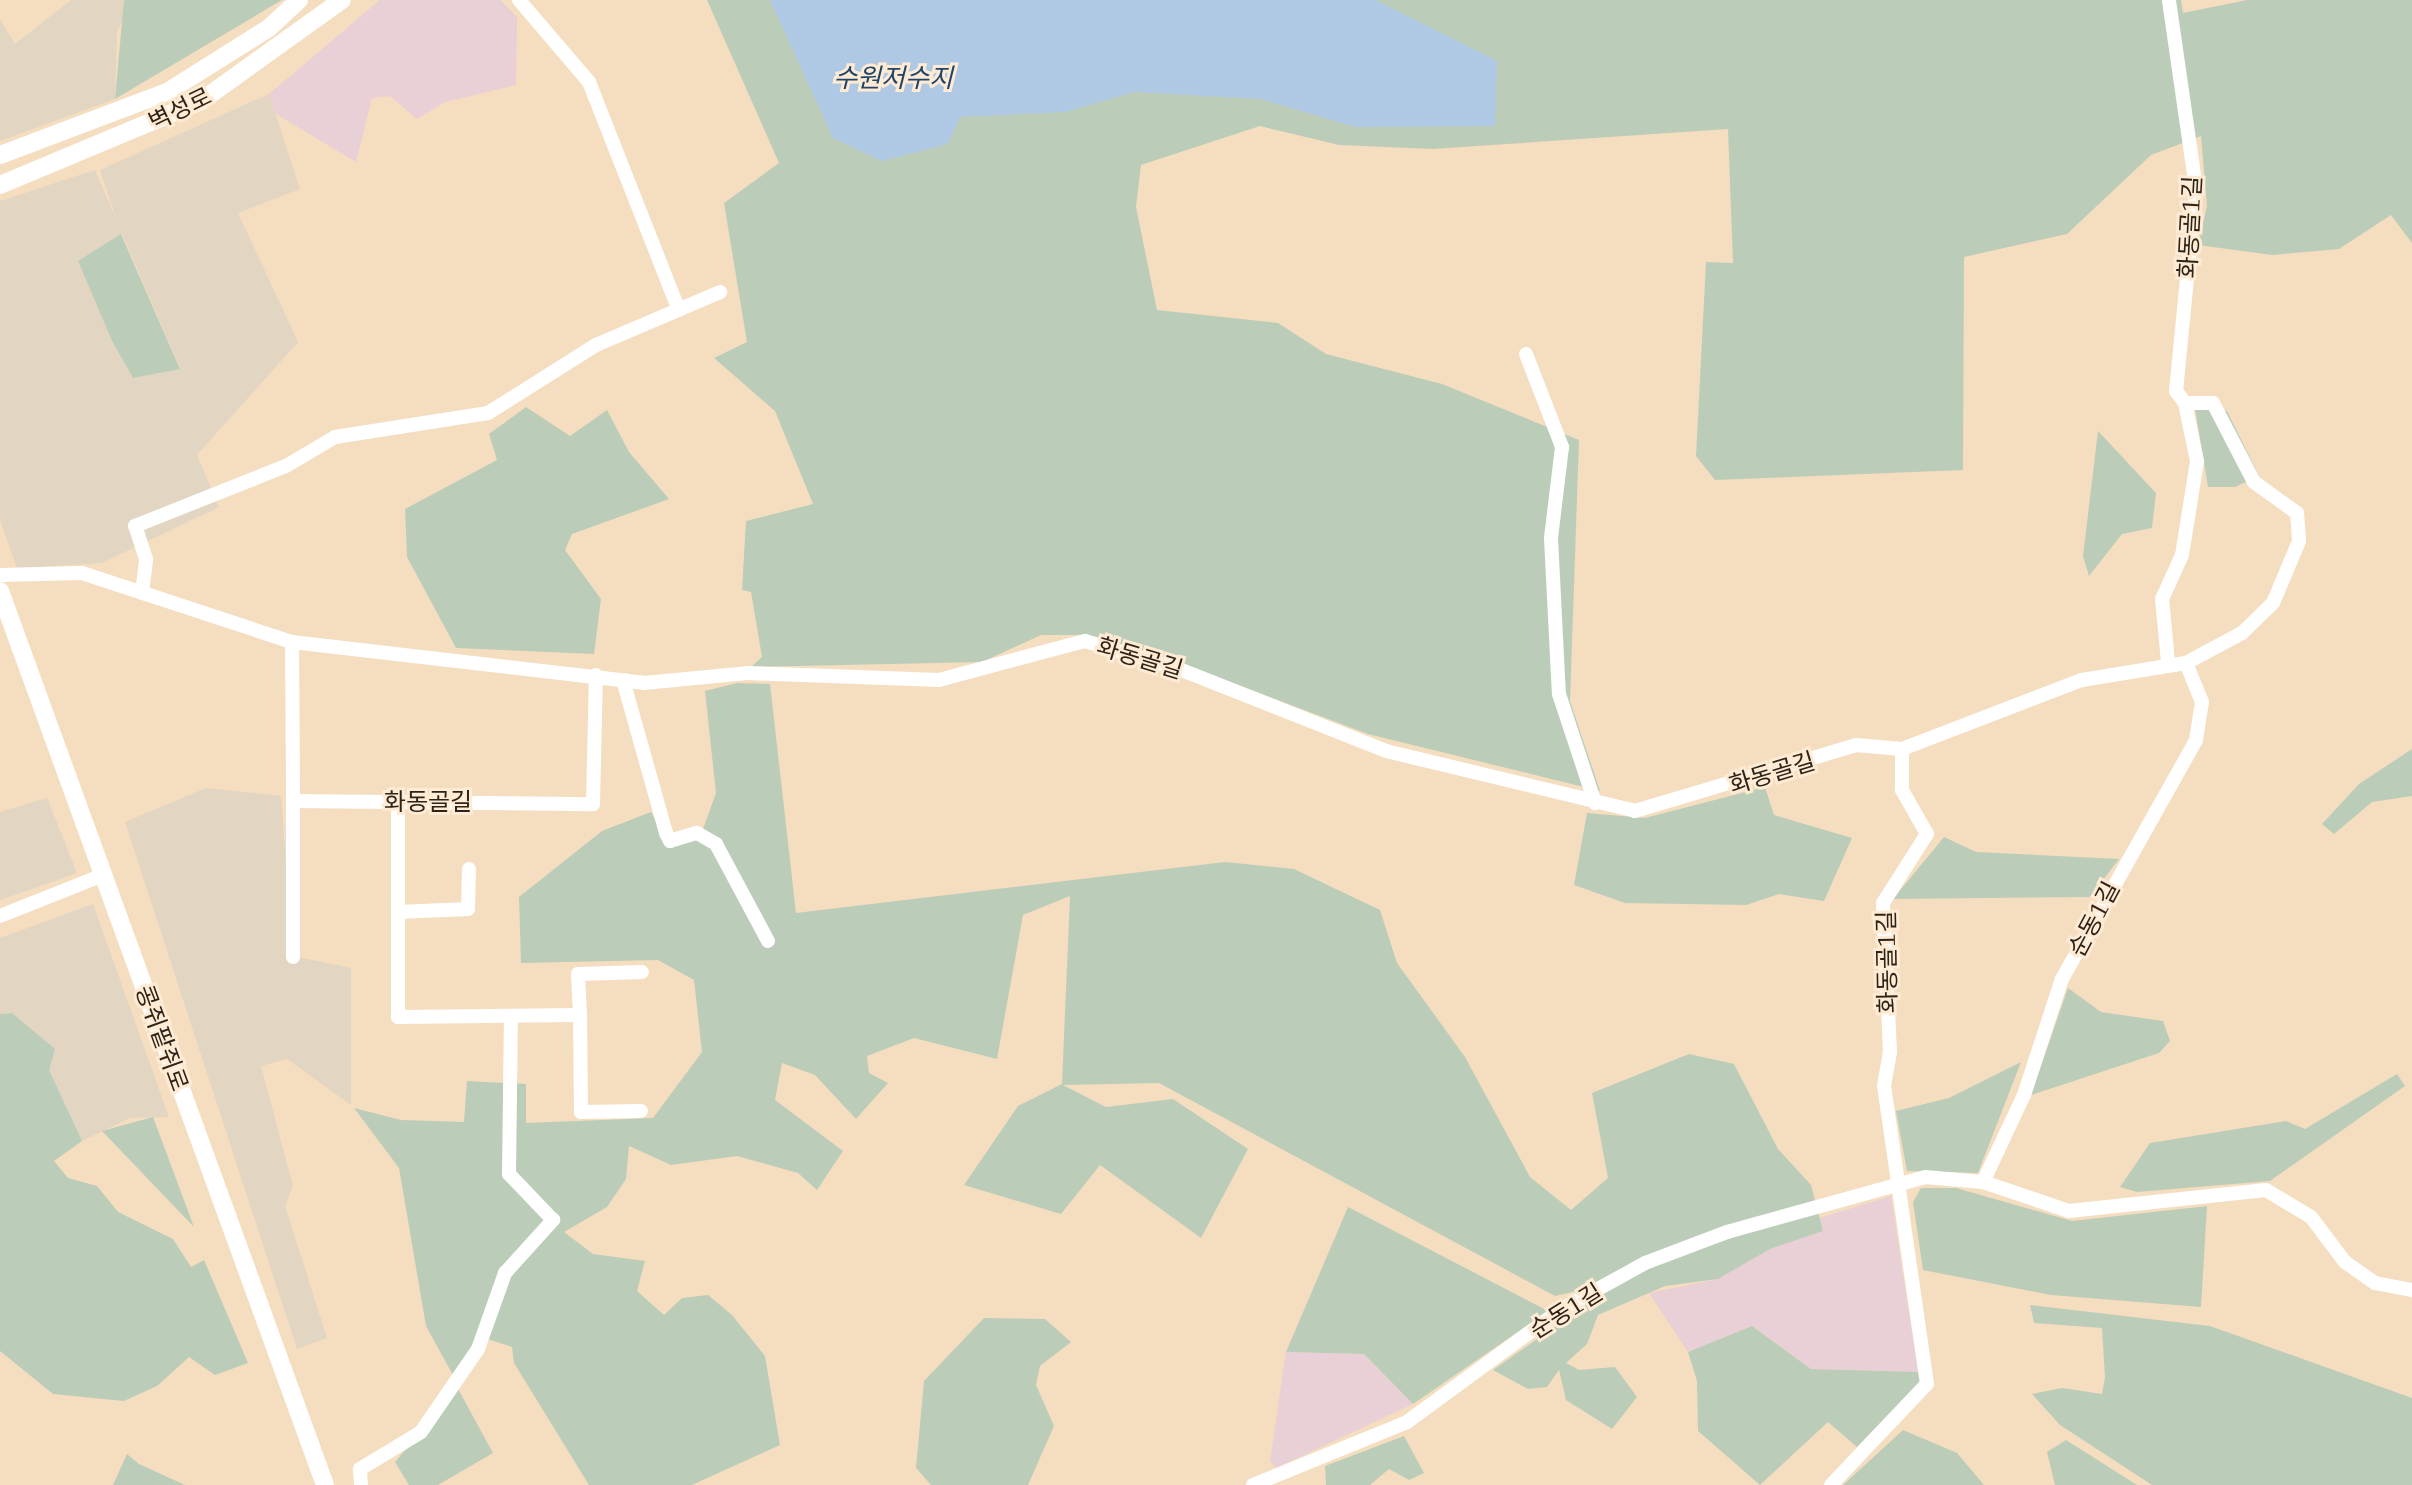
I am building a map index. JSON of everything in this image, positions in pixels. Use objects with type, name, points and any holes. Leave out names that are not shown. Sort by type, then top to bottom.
[{"type":"main road","name":"벽성로","points":[[0,155],[167,92],[269,28],[299,0]]},
{"type":"main road","name":"벽성로","points":[[0,185],[201,101],[342,0]]},
{"type":"main road","name":"콩쥐팥쥐로","points":[[0,591],[325,1485]]},
{"type":"street","points":[[519,0],[589,82],[679,310]]},
{"type":"street","name":"화동골1길","points":[[2168,662],[2162,599],[2176,579],[2195,501],[2185,403],[2176,391],[2196,188],[2169,0]]},
{"type":"street","points":[[142,593],[146,559],[135,526],[286,466],[335,437],[488,413],[550,369],[720,292]]},
{"type":"street","points":[[1526,354],[1562,447],[1551,538],[1559,694],[1595,803]]},
{"type":"street","points":[[1902,749],[2082,680],[2168,662],[2186,663],[2242,633],[2273,603],[2299,541],[2297,513],[2254,482],[2213,403],[2185,403]]},
{"type":"street","name":"화동골길","points":[[0,575],[82,573],[292,642],[418,662],[596,675],[623,680],[688,682],[747,673],[939,680],[1085,641],[1179,669],[1386,751],[1635,811],[1856,745],[1902,749]]},
{"type":"street","points":[[292,642],[293,957]]},
{"type":"street","name":"순동1길","points":[[1983,1182],[2024,1095],[2062,979],[2196,740],[2202,702],[2186,663]]},
{"type":"street","name":"화동골길","points":[[293,801],[593,804],[596,675]]},
{"type":"street","points":[[623,680],[670,841],[697,833],[716,844],[768,941]]},
{"type":"street","name":"화동골1길","points":[[1900,1184],[1886,1124],[1883,903],[1927,834],[1902,790],[1902,749]]},
{"type":"street","points":[[398,802],[398,1017],[580,1015]]},
{"type":"street","points":[[398,912],[468,909],[469,869]]},
{"type":"street","points":[[0,916],[103,875]]},
{"type":"street","points":[[641,1111],[581,1112],[578,974],[642,972]]},
{"type":"street","points":[[361,1485],[360,1469],[421,1432],[478,1349],[505,1273],[553,1220],[509,1174],[511,1016]]},
{"type":"street","name":"순동1길","points":[[1253,1485],[1407,1422],[1560,1310],[1645,1263],[1727,1232],[1925,1177],[1983,1182],[2069,1211],[2266,1190],[2311,1217],[2365,1276],[2412,1290]]},
{"type":"street","points":[[1831,1485],[1927,1384],[1900,1184]]},
{"type":"shaded area","points":[[71,0],[124,0],[130,7],[117,32],[115,99],[0,141],[0,19],[15,44]]},
{"type":"shaded area","points":[[380,0],[500,0],[517,17],[516,85],[445,102],[417,119],[390,96],[372,98],[356,162],[276,114],[269,94]]},
{"type":"shaded area","points":[[269,94],[300,189],[238,213],[298,342],[197,455],[219,507],[102,563],[17,568],[0,520],[0,201],[95,170],[117,221],[100,170]],"holes":[[[122,234],[180,368],[133,378],[112,341],[78,261]]]},
{"type":"shaded area","points":[[206,788],[281,796],[293,956],[351,968],[351,1105],[287,1059],[261,1066],[293,1186],[285,1206],[327,1338],[297,1349],[125,822]]},
{"type":"shaded area","points":[[47,798],[77,873],[0,900],[0,812]]},
{"type":"shaded area","points":[[93,904],[169,1117],[130,1118],[82,1141],[12,1013],[0,1014],[0,938]]},
{"type":"shaded area","points":[[1891,1196],[1918,1372],[1811,1369],[1752,1326],[1688,1352],[1649,1293],[1718,1279],[1770,1249],[1822,1231],[1820,1218]]},
{"type":"shaded area","points":[[1286,1352],[1364,1354],[1413,1404],[1276,1468],[1270,1461]]},
{"type":"green space","points":[[124,0],[282,0],[115,99]]},
{"type":"green space","points":[[707,0],[2181,0],[2183,13],[2247,0],[2412,0],[2412,243],[2391,215],[2339,249],[2272,255],[2198,245],[2207,206],[2201,136],[2151,155],[2067,234],[1964,257],[1963,470],[1715,480],[1696,456],[1706,262],[1733,263],[1728,129],[1432,149],[1339,145],[1260,126],[1141,165],[1136,207],[1157,310],[1278,323],[1326,354],[1442,384],[1579,440],[1570,701],[1600,791],[1368,734],[1170,659],[1084,635],[1041,635],[982,662],[751,667],[762,657],[751,592],[742,590],[746,521],[813,504],[775,411],[714,358],[747,342],[724,203],[779,163]]},
{"type":"green space","points":[[121,234],[180,369],[133,378],[112,341],[78,261]]},
{"type":"green space","points":[[526,407],[570,436],[607,410],[629,452],[669,499],[572,534],[565,550],[601,599],[594,654],[456,648],[407,557],[405,509],[497,460],[489,434]]},
{"type":"green space","points":[[2195,408],[2227,411],[2259,476],[2235,487],[2208,487]]},
{"type":"green space","points":[[2098,431],[2156,493],[2152,528],[2122,534],[2089,576],[2083,556]]},
{"type":"green space","points":[[737,683],[770,684],[796,913],[1225,862],[1294,869],[1380,910],[1397,963],[1465,1057],[1530,1177],[1571,1210],[1608,1178],[1592,1093],[1689,1054],[1734,1064],[1778,1149],[1811,1185],[1823,1231],[1770,1249],[1718,1279],[1665,1286],[1598,1315],[1587,1344],[1566,1363],[1579,1370],[1615,1367],[1637,1397],[1612,1429],[1566,1400],[1559,1370],[1547,1387],[1528,1389],[1493,1370],[1588,1303],[1581,1290],[1555,1296],[1159,1083],[1063,1085],[1106,1107],[1173,1099],[1248,1149],[1201,1238],[1100,1165],[1061,1214],[964,1185],[1018,1106],[1062,1084],[1070,896],[1023,915],[997,1059],[914,1038],[867,1056],[869,1073],[888,1083],[856,1119],[815,1075],[782,1063],[775,1100],[843,1151],[817,1190],[798,1173],[737,1156],[671,1165],[629,1146],[626,1179],[607,1207],[564,1232],[593,1254],[645,1261],[637,1291],[664,1315],[682,1298],[708,1295],[732,1315],[765,1356],[780,1445],[692,1485],[589,1485],[514,1363],[512,1347],[487,1339],[454,1377],[426,1326],[399,1168],[354,1108],[401,1120],[464,1122],[467,1081],[526,1084],[526,1123],[653,1118],[702,1052],[694,980],[658,960],[521,963],[519,897],[602,831],[651,812],[668,844],[703,829],[716,793],[705,691]]},
{"type":"green space","points":[[2412,749],[2412,796],[2372,802],[2334,834],[2322,824],[2359,784]]},
{"type":"green space","points":[[1765,787],[1774,815],[1852,838],[1824,901],[1779,894],[1746,905],[1625,903],[1574,885],[1587,813],[1645,818]]},
{"type":"green space","points":[[1944,837],[1976,852],[2119,859],[2090,897],[1893,899]]},
{"type":"green space","points":[[2068,988],[2101,1012],[2163,1021],[2170,1041],[2159,1053],[2031,1095]]},
{"type":"green space","points":[[12,1013],[55,1049],[49,1070],[82,1141],[54,1161],[68,1178],[97,1186],[118,1212],[173,1239],[191,1267],[204,1260],[248,1363],[215,1375],[189,1357],[157,1386],[124,1401],[53,1394],[0,1351],[0,1014]]},
{"type":"green space","points":[[2021,1062],[1978,1173],[1907,1171],[1896,1111],[1949,1098]]},
{"type":"green space","points":[[2397,1074],[2405,1086],[2270,1181],[2137,1192],[2120,1187],[2150,1143],[2286,1121],[2305,1129]]},
{"type":"green space","points":[[153,1117],[194,1227],[102,1131]]},
{"type":"green space","points":[[1921,1188],[1956,1188],[2072,1221],[2207,1206],[2201,1307],[2051,1295],[1923,1270],[1913,1202]]},
{"type":"green space","points":[[1348,1207],[1548,1311],[1413,1404],[1364,1354],[1286,1352]]},
{"type":"green space","points":[[2030,1305],[2210,1326],[2412,1398],[2412,1485],[2152,1485],[2060,1425],[2032,1394],[2062,1388],[2102,1394],[2105,1377],[2102,1328],[2034,1323]]},
{"type":"green space","points":[[984,1318],[1045,1319],[1071,1342],[1040,1366],[1036,1385],[1054,1426],[1028,1485],[931,1485],[916,1468],[924,1381]]},
{"type":"green space","points":[[1752,1326],[1811,1369],[1918,1372],[1921,1381],[1857,1447],[1828,1422],[1760,1485],[1698,1431],[1697,1381],[1688,1352]]},
{"type":"green space","points":[[458,1389],[493,1453],[438,1485],[409,1485],[395,1462]]},
{"type":"green space","points":[[1903,1430],[1957,1453],[1984,1485],[1843,1485]]},
{"type":"green space","points":[[1404,1436],[1424,1473],[1409,1480],[1389,1469],[1370,1485],[1326,1485],[1325,1466]]},
{"type":"green space","points":[[2066,1440],[2137,1485],[2055,1485],[2047,1452]]},
{"type":"green space","points":[[127,1454],[139,1464],[185,1485],[113,1485]]},
{"type":"water","name":"수원저수지","points":[[770,0],[1375,0],[1497,61],[1495,126],[1355,127],[1261,99],[1134,92],[1065,112],[960,117],[948,144],[882,161],[833,138]]}]
